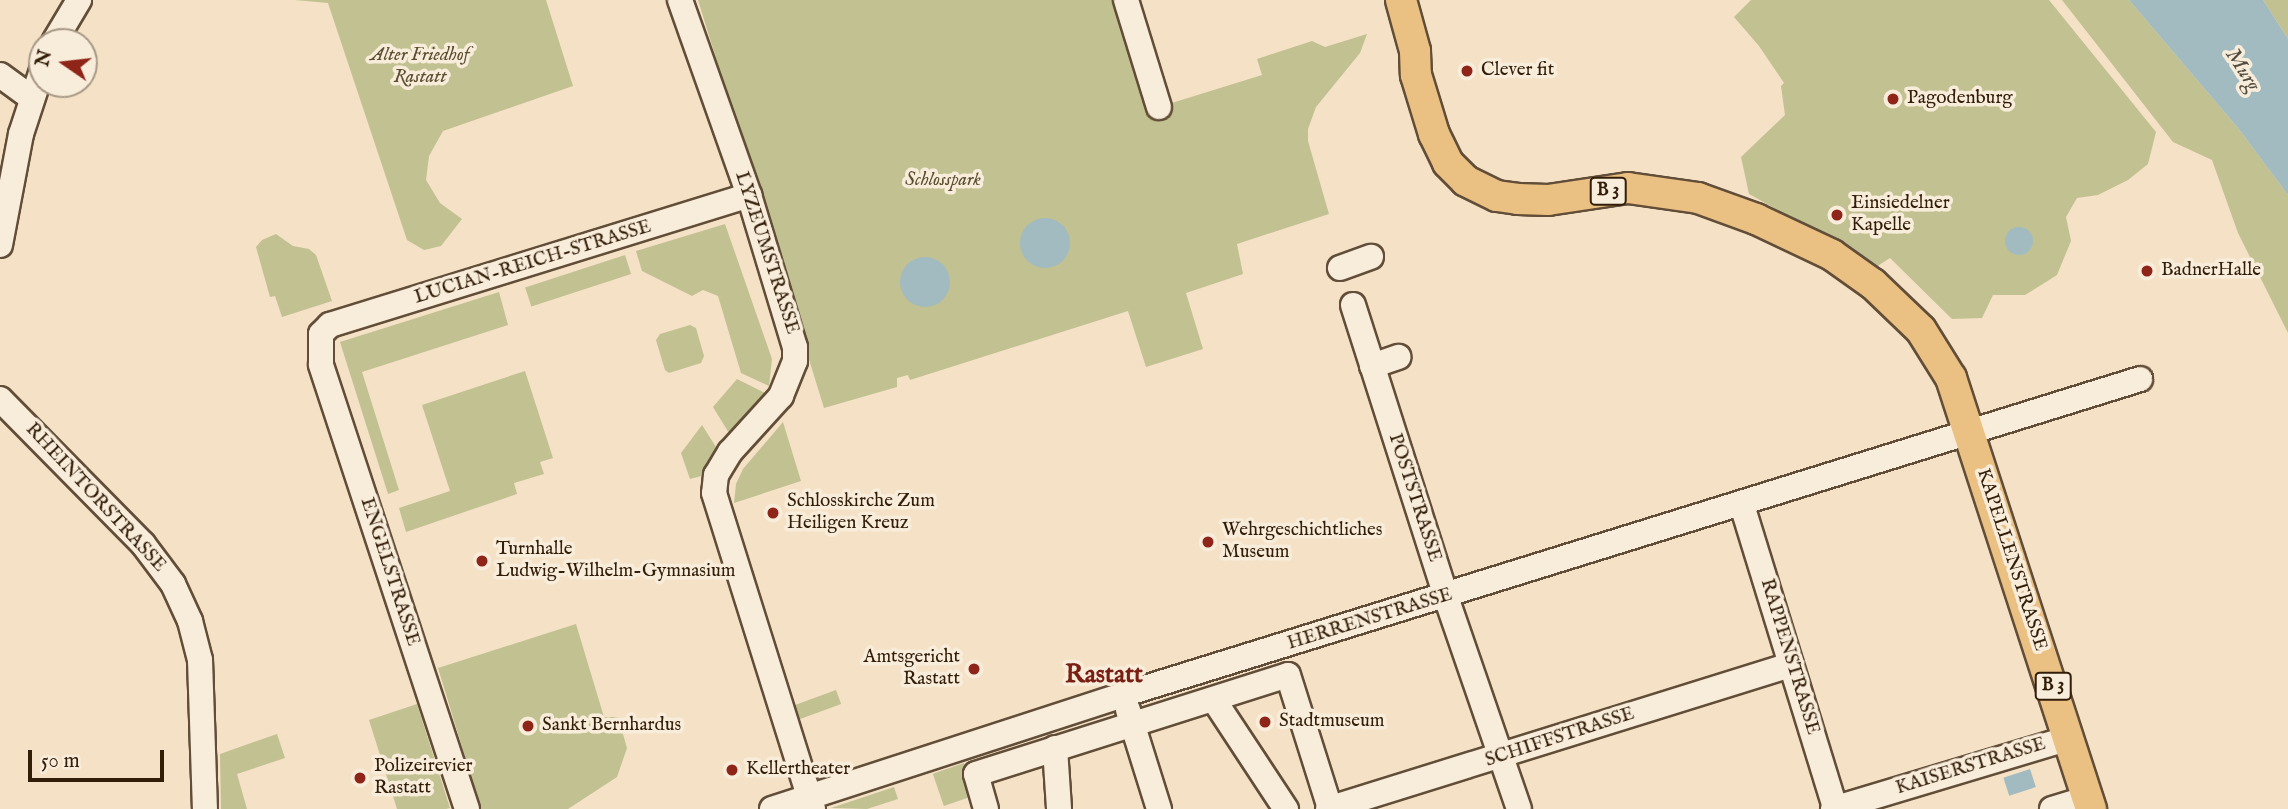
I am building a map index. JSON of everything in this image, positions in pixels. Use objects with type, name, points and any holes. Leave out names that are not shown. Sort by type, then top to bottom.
[{"type":"main road","name":"B 3","points":[[1388,0],[1404,54],[1416,75]]},
{"type":"main road","name":"B 3","points":[[1401,0],[1415,51],[1416,75]]},
{"type":"main road","name":"KAPELLENSTRASSE","points":[[1416,75],[1434,134],[1448,163],[1466,181],[1479,188],[1497,196],[1548,200],[1628,188],[1662,191],[1724,206],[1816,246],[1857,270],[1921,330],[1951,378],[2089,803]]},
{"type":"street","points":[[62,28],[79,0]]},
{"type":"street","name":"LYZEUMSTRASSE","points":[[680,0],[749,195],[792,331],[795,361],[781,396],[719,467],[714,493],[811,803]]},
{"type":"street","points":[[1126,0],[1159,107]]},
{"type":"street","points":[[0,75],[28,95]]},
{"type":"street","points":[[0,245],[21,134],[32,98]]},
{"type":"street","name":"LUCIAN-REICH-STRASSE","points":[[321,334],[330,325],[749,195]]},
{"type":"street","points":[[1340,268],[1371,257]]},
{"type":"street","name":"POSTSTRASSE","points":[[1353,305],[1446,597],[1519,809]]},
{"type":"street","name":"ENGELSTRASSE","points":[[321,334],[318,343],[321,364],[467,809]]},
{"type":"street","points":[[1371,366],[1398,358]]},
{"type":"street","points":[[1969,432],[2140,380]]},
{"type":"street","name":"RHEINTORSTRASSE","points":[[0,400],[143,544],[173,584],[190,621],[200,660],[205,809]]},
{"type":"street","name":"HERRENSTRASSE","points":[[772,809],[811,803],[1122,695],[1446,597],[1969,432]]},
{"type":"street","name":"RAPPENSTRASSE","points":[[1742,505],[1834,809]]},
{"type":"street","name":"SCHIFFSTRASSE","points":[[1329,809],[1791,665]]},
{"type":"street","name":"HERRENSTRASSE","points":[[986,809],[976,774],[1288,675],[1329,809]]},
{"type":"street","points":[[1122,695],[1159,809]]},
{"type":"street","points":[[1214,700],[1286,809]]},
{"type":"street","name":"KAISERSTRASSE","points":[[1834,809],[2070,738]]},
{"type":"street","points":[[1052,749],[1059,809]]},
{"type":"street","points":[[2052,809],[2089,803]]},
{"type":"green space","name":"Alter Friedhof Rastatt","points":[[295,0],[546,0],[573,86],[443,131],[429,156],[426,180],[440,203],[462,219],[441,246],[424,250],[407,240],[328,3]]},
{"type":"green space","name":"Schlosspark","points":[[698,0],[1112,0],[1146,111],[1262,75],[1257,59],[1312,41],[1325,47],[1367,34],[1360,53],[1316,107],[1308,129],[1308,141],[1329,214],[1237,244],[1243,274],[1186,293],[1203,349],[1146,367],[1128,311],[910,380],[908,375],[897,378],[897,387],[824,408]]},
{"type":"green space","points":[[1751,0],[2049,0],[2156,132],[2148,164],[2128,180],[2098,195],[2077,198],[2066,217],[2071,241],[2057,275],[2025,295],[1993,295],[1982,318],[1952,319],[1890,258],[1873,269],[1810,228],[1749,194],[1741,157],[1785,115],[1781,86],[1784,83],[1759,46],[1734,17]]},
{"type":"green space","points":[[2062,0],[2129,0],[2238,128],[2288,195],[2288,333],[2238,233],[2212,160],[2173,142]]},
{"type":"green space","points":[[2263,0],[2288,0],[2288,39]]},
{"type":"green space","points":[[725,224],[772,359],[769,386],[741,373],[718,296],[703,290],[692,296],[642,271],[636,251]]},
{"type":"green space","points":[[276,234],[293,246],[309,249],[316,255],[332,301],[282,317],[275,296],[270,297],[256,247],[262,240]]},
{"type":"green space","points":[[625,255],[631,274],[531,306],[525,287]]},
{"type":"green space","points":[[499,292],[508,325],[362,372],[399,490],[388,494],[340,342]]},
{"type":"green space","points":[[690,325],[696,328],[704,356],[701,363],[669,373],[665,370],[656,340],[660,334]]},
{"type":"green space","points":[[525,371],[553,458],[540,462],[544,474],[514,483],[517,494],[406,532],[399,508],[450,491],[422,405]]},
{"type":"green space","points":[[737,379],[765,393],[729,433],[713,407]]},
{"type":"green space","points":[[783,422],[801,481],[734,503],[736,484],[743,469]]},
{"type":"green space","points":[[702,425],[716,447],[701,476],[690,479],[681,453]]},
{"type":"green space","points":[[576,624],[604,717],[618,717],[627,748],[617,777],[568,809],[481,809],[438,668]]},
{"type":"green space","points":[[836,690],[841,704],[799,719],[794,705]]},
{"type":"green space","points":[[417,704],[450,808],[397,809],[369,720]]},
{"type":"green space","points":[[277,734],[285,758],[237,774],[247,809],[221,809],[220,754]]},
{"type":"green space","points":[[964,763],[975,795],[944,806],[933,774]]},
{"type":"green space","points":[[894,787],[898,799],[867,809],[831,808]]},
{"type":"water","name":"Murg","points":[[2129,0],[2263,0],[2288,39],[2288,195],[2238,128]]},
{"type":"water","points":[[1045,218],[1063,225],[1070,243],[1063,261],[1045,268],[1027,261],[1020,243],[1027,225]]},
{"type":"water","points":[[2019,227],[2029,231],[2033,241],[2029,251],[2019,255],[2009,251],[2005,241],[2009,231]]},
{"type":"water","points":[[925,257],[943,264],[950,282],[943,300],[925,307],[907,300],[900,282],[907,264]]},
{"type":"water","points":[[2030,769],[2036,787],[2009,796],[2003,778]]},
{"type":"place","name":"Clever fit","points":[[1467,71]]},
{"type":"place","name":"Pagodenburg","points":[[1893,99]]},
{"type":"place","name":"Einsiedelner Kapelle","points":[[1837,215]]},
{"type":"place","name":"BadnerHalle","points":[[2147,271]]},
{"type":"place","name":"Schlosskirche Zum Heiligen Kreuz","points":[[773,513]]},
{"type":"place","name":"Wehrgeschichtliches Museum","points":[[1208,542]]},
{"type":"place","name":"Turnhalle Ludwig-Wilhelm-Gymnasium","points":[[482,561]]},
{"type":"place","name":"Amtsgericht Rastatt","points":[[974,669]]},
{"type":"place","name":"Stadtmuseum","points":[[1265,722]]},
{"type":"place","name":"Sankt Bernhardus","points":[[528,726]]},
{"type":"place","name":"Kellertheater","points":[[732,770]]},
{"type":"place","name":"Polizeirevier Rastatt","points":[[360,778]]},
{"type":"district","name":"Rastatt","points":[[1104,675]]}]
